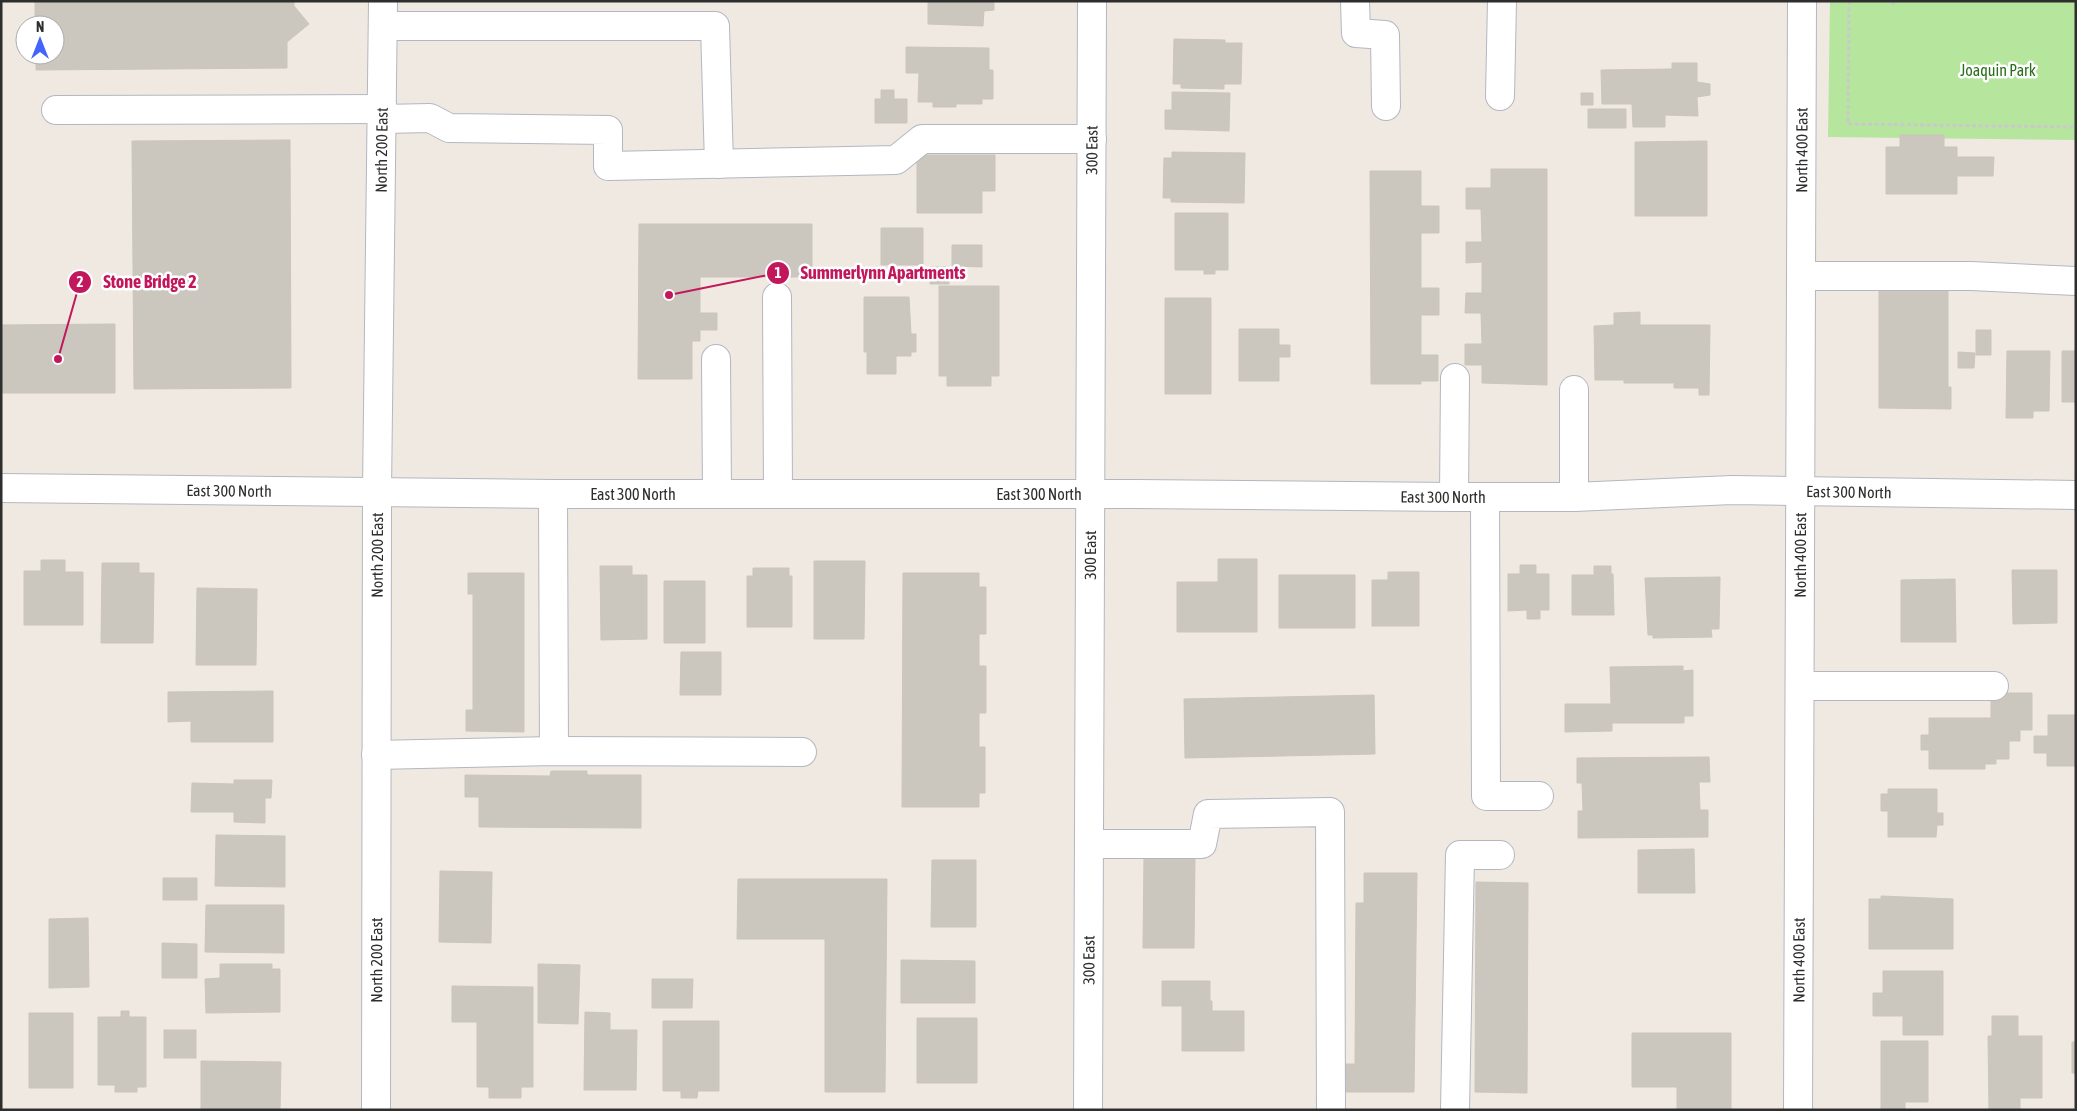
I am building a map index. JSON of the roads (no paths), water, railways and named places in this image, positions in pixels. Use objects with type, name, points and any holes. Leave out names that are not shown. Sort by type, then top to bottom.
[{"type":"street","name":"300 East","points":[[1088,1110],[1092,494],[1092,1]]},
{"type":"street","points":[[1355,1],[1356,33],[1385,35],[1386,106]]},
{"type":"street","points":[[1500,96],[1502,1]]},
{"type":"street","name":"North 400 East","points":[[1798,1110],[1802,1]]},
{"type":"street","points":[[383,14],[715,26],[719,164]]},
{"type":"street","name":"North 200 East","points":[[376,1110],[377,491],[383,14]]},
{"type":"street","points":[[56,110],[383,114],[430,118],[448,128],[608,130],[608,166],[896,160],[922,139],[1092,139]]},
{"type":"street","points":[[1802,276],[1971,276],[2076,282]]},
{"type":"street","points":[[777,297],[778,494]]},
{"type":"street","points":[[716,359],[717,494]]},
{"type":"street","points":[[1454,497],[1455,378]]},
{"type":"street","points":[[1574,390],[1574,497]]},
{"type":"street","name":"East 300 North","points":[[1,488],[553,494],[1092,494],[1574,497],[1732,490],[1801,490],[2076,495]]},
{"type":"street","points":[[553,494],[554,751]]},
{"type":"street","points":[[1485,497],[1486,796],[1539,796]]},
{"type":"street","points":[[1801,686],[1994,686]]},
{"type":"street","points":[[376,755],[554,751],[802,752]]},
{"type":"street","points":[[1090,844],[1202,844],[1208,814],[1330,812],[1332,1110]]},
{"type":"street","points":[[1455,1110],[1460,855],[1500,855]]},
{"type":"place","name":"Summerlynn Apartments","points":[[669,295]]},
{"type":"place","name":"Stone Bridge 2","points":[[58,359]]},
{"type":"park label","name":"Joaquin Park","points":[[1998,70]]}]
